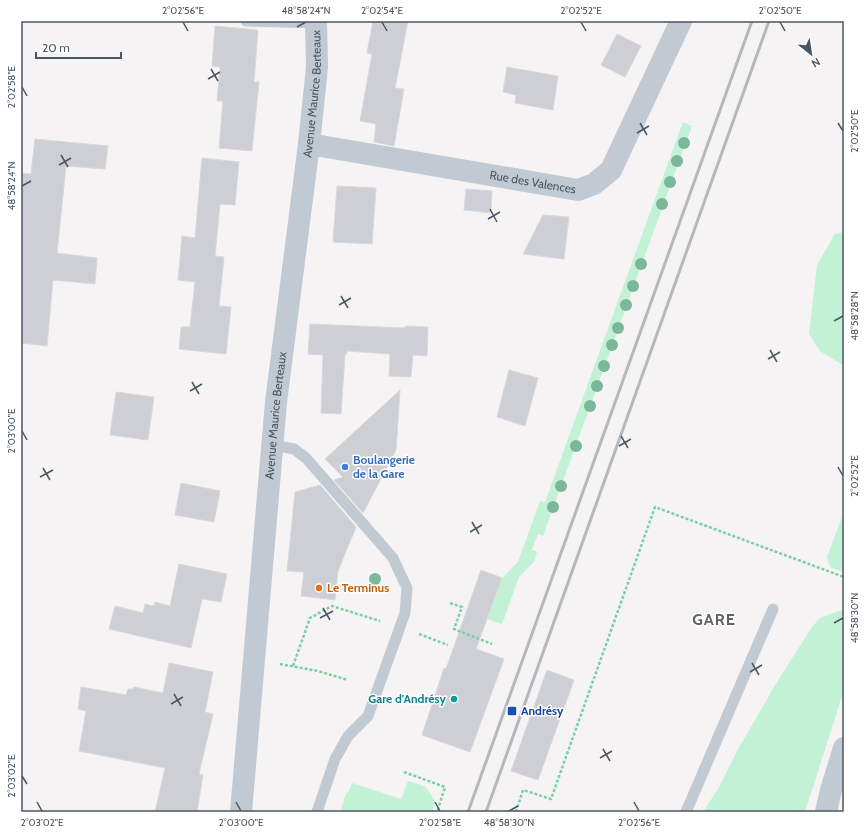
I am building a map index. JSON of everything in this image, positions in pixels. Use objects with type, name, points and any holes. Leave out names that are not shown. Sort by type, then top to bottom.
[{"type":"street","name":"Rue des Valences","points":[[310,144],[578,190],[594,184],[611,170],[681,21]]},
{"type":"street","name":"Avenue Maurice Berteaux","points":[[241,812],[276,402],[310,144],[317,67],[316,22]]},
{"type":"street","points":[[826,812],[844,748]]},
{"type":"lane","points":[[246,21],[316,22]]},
{"type":"lane","points":[[273,445],[294,448],[306,458],[393,558],[407,588],[405,613],[368,716],[348,736],[335,760],[317,812]]},
{"type":"lane","points":[[686,812],[773,609]]},
{"type":"path","points":[[516,812],[523,790],[551,799],[655,507],[844,577]]},
{"type":"path","points":[[450,603],[462,607],[454,629],[492,644]]},
{"type":"path","points":[[293,666],[310,618],[332,606],[359,615]]},
{"type":"path","points":[[254,659],[318,671],[348,680]]},
{"type":"path","points":[[404,772],[445,788],[437,812]]},
{"type":"green space","points":[[683,122],[692,126],[543,536],[538,534],[532,550],[537,552],[534,562],[519,577],[502,624],[487,619],[502,578],[518,562],[540,501],[545,502]]},
{"type":"green space","points":[[844,232],[844,366],[820,351],[809,334],[817,265],[835,234]]},
{"type":"green space","points":[[844,512],[844,572],[830,567],[827,557]]},
{"type":"green space","points":[[839,611],[844,611],[844,690],[805,812],[703,812],[718,789],[737,751],[777,682],[812,627],[820,618]]},
{"type":"green space","points":[[408,781],[422,785],[428,789],[435,803],[432,812],[340,812],[346,794],[352,783],[401,799]]},
{"type":"building","points":[[373,21],[408,21],[395,88],[404,89],[394,146],[374,142],[376,124],[360,121],[372,54],[367,53]]},
{"type":"building","points":[[215,26],[258,30],[254,82],[259,82],[252,151],[219,148],[223,101],[217,101],[220,67],[212,66]]},
{"type":"building","points":[[617,34],[641,46],[625,77],[601,65]]},
{"type":"building","points":[[507,67],[558,76],[553,110],[515,103],[516,95],[503,92]]},
{"type":"building","points":[[35,139],[108,146],[105,169],[66,166],[57,253],[97,258],[95,284],[53,280],[47,346],[21,343],[21,173],[31,174]]},
{"type":"building","points":[[202,158],[239,162],[235,205],[220,204],[215,256],[224,257],[219,306],[231,307],[226,354],[179,349],[181,327],[190,327],[195,282],[178,280],[182,236],[195,238]]},
{"type":"building","points":[[337,186],[376,188],[372,244],[333,242]]},
{"type":"building","points":[[466,189],[492,191],[491,213],[464,210]]},
{"type":"building","points":[[543,215],[569,217],[564,259],[523,254]]},
{"type":"building","points":[[310,324],[405,328],[405,326],[428,327],[427,356],[413,355],[411,377],[389,376],[390,354],[347,351],[347,354],[345,354],[341,414],[321,413],[323,355],[308,354]]},
{"type":"building","points":[[509,370],[538,378],[525,426],[497,417]]},
{"type":"building","points":[[400,390],[396,450],[363,513],[334,480],[343,477],[325,459]]},
{"type":"building","points":[[116,392],[154,397],[148,440],[110,435]]},
{"type":"building","points":[[181,483],[220,491],[214,522],[175,515]]},
{"type":"building","points":[[320,485],[356,527],[338,571],[335,600],[301,596],[304,572],[287,571],[295,492]]},
{"type":"building","points":[[179,564],[227,574],[221,602],[202,599],[191,648],[109,629],[115,606],[143,613],[145,604],[154,606],[155,602],[170,606]]},
{"type":"building","points":[[481,570],[502,578],[476,649],[504,659],[470,752],[422,735],[444,668],[446,669]]},
{"type":"building","points":[[169,663],[213,672],[205,712],[213,714],[199,774],[203,775],[197,812],[155,812],[165,768],[79,751],[86,711],[78,709],[81,687],[126,695],[128,689],[133,689],[134,687],[163,693]]},
{"type":"building","points":[[547,670],[574,680],[538,780],[511,771]]},
{"type":"railway","points":[[468,812],[752,21]]},
{"type":"railway","points":[[486,812],[769,21]]},
{"type":"place","name":"Boulangerie de la Gare","points":[[345,467]]},
{"type":"place","name":"Le Terminus","points":[[319,588]]},
{"type":"place","name":"Gare d'Andrésy","points":[[454,699]]},
{"type":"place","name":"Andrésy","points":[[512,711]]},
{"type":"district","name":"GARE","points":[[714,619]]}]
